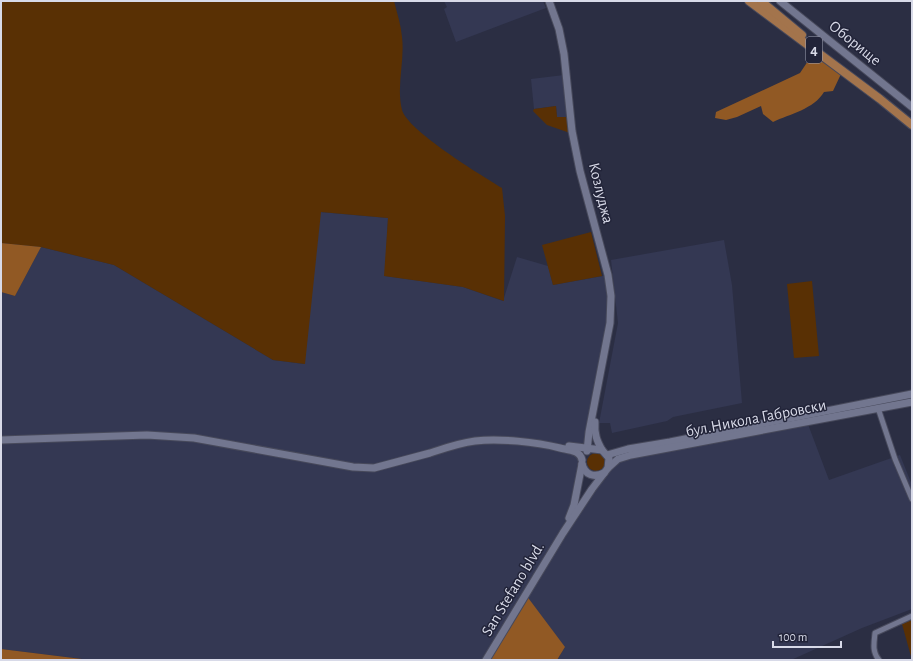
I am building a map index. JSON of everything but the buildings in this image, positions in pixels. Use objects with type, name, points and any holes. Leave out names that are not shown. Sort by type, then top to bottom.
[{"type":"main road","name":"4","points":[[749,1],[880,99]]},
{"type":"main road","name":"4","points":[[762,1],[912,125]]},
{"type":"street","name":"Козлуджа","points":[[548,1],[559,29],[564,54],[572,131],[580,171],[608,275],[611,296],[610,323],[598,393],[589,432],[590,449]]},
{"type":"street","name":"Оборище","points":[[780,1],[912,108]]},
{"type":"street","name":"Козлуджа","points":[[598,393],[594,431],[596,439],[605,453]]},
{"type":"street","name":"бул.Никола Габровски","points":[[605,453],[686,439],[912,394]]},
{"type":"street","name":"бул.Никола Габровски","points":[[606,471],[618,459],[631,456],[912,402]]},
{"type":"street","points":[[878,408],[895,459],[912,499]]},
{"type":"street","points":[[1,440],[147,435],[194,438],[305,459],[363,468],[374,468],[456,445],[484,440],[511,441],[590,449],[605,453],[609,463],[606,471],[598,476],[590,475],[585,470],[579,453],[552,446]]},
{"type":"street","points":[[582,462],[590,449]]},
{"type":"street","name":"San Stefano blvd.","points":[[563,533],[572,510],[582,462]]},
{"type":"street","name":"San Stefano blvd.","points":[[486,660],[563,533],[606,471]]},
{"type":"street","points":[[879,660],[875,656],[875,633],[912,616]]},
{"type":"shaded area","points":[[1,1],[394,1],[400,24],[403,46],[400,101],[402,110],[407,119],[446,152],[502,188],[505,216],[504,301],[463,287],[384,276],[388,218],[321,212],[305,364],[273,360],[114,265],[41,247],[1,243]]},
{"type":"shaded area","points":[[444,1],[543,1],[546,8],[456,42],[444,9],[447,7]]},
{"type":"shaded area","points":[[814,58],[819,59],[841,74],[833,91],[824,92],[820,98],[808,107],[773,122],[763,114],[761,106],[737,117],[726,120],[715,118],[716,112],[800,73],[808,61]]},
{"type":"shaded area","points":[[564,75],[569,117],[557,117],[556,106],[534,109],[531,79]]},
{"type":"shaded area","points":[[556,106],[557,117],[569,117],[570,133],[547,125],[533,111],[534,109]]},
{"type":"shaded area","points":[[320,212],[388,218],[385,276],[463,287],[503,301],[517,257],[548,266],[553,285],[608,275],[611,296],[587,451],[584,456],[574,505],[564,531],[618,459],[809,422],[809,427],[829,480],[900,455],[912,485],[912,609],[862,628],[791,660],[557,660],[565,647],[486,660],[90,660],[1,649],[1,292],[15,296],[41,247],[114,265],[273,360],[304,364]]},
{"type":"shaded area","points":[[591,232],[602,276],[553,285],[542,245]]},
{"type":"shaded area","points":[[724,240],[732,285],[742,403],[673,417],[667,421],[612,433],[610,423],[599,423],[618,323],[611,260]]},
{"type":"shaded area","points":[[1,243],[41,247],[15,296],[1,292]]},
{"type":"shaded area","points":[[812,281],[819,356],[794,358],[787,284]]},
{"type":"shaded area","points":[[592,453],[600,453],[605,458],[603,469],[600,471],[592,471],[587,466],[587,458]]},
{"type":"shaded area","points":[[526,595],[565,647],[557,660],[486,660]]},
{"type":"shaded area","points":[[912,620],[912,660],[902,624]]},
{"type":"shaded area","points":[[1,649],[90,660],[1,660]]}]
